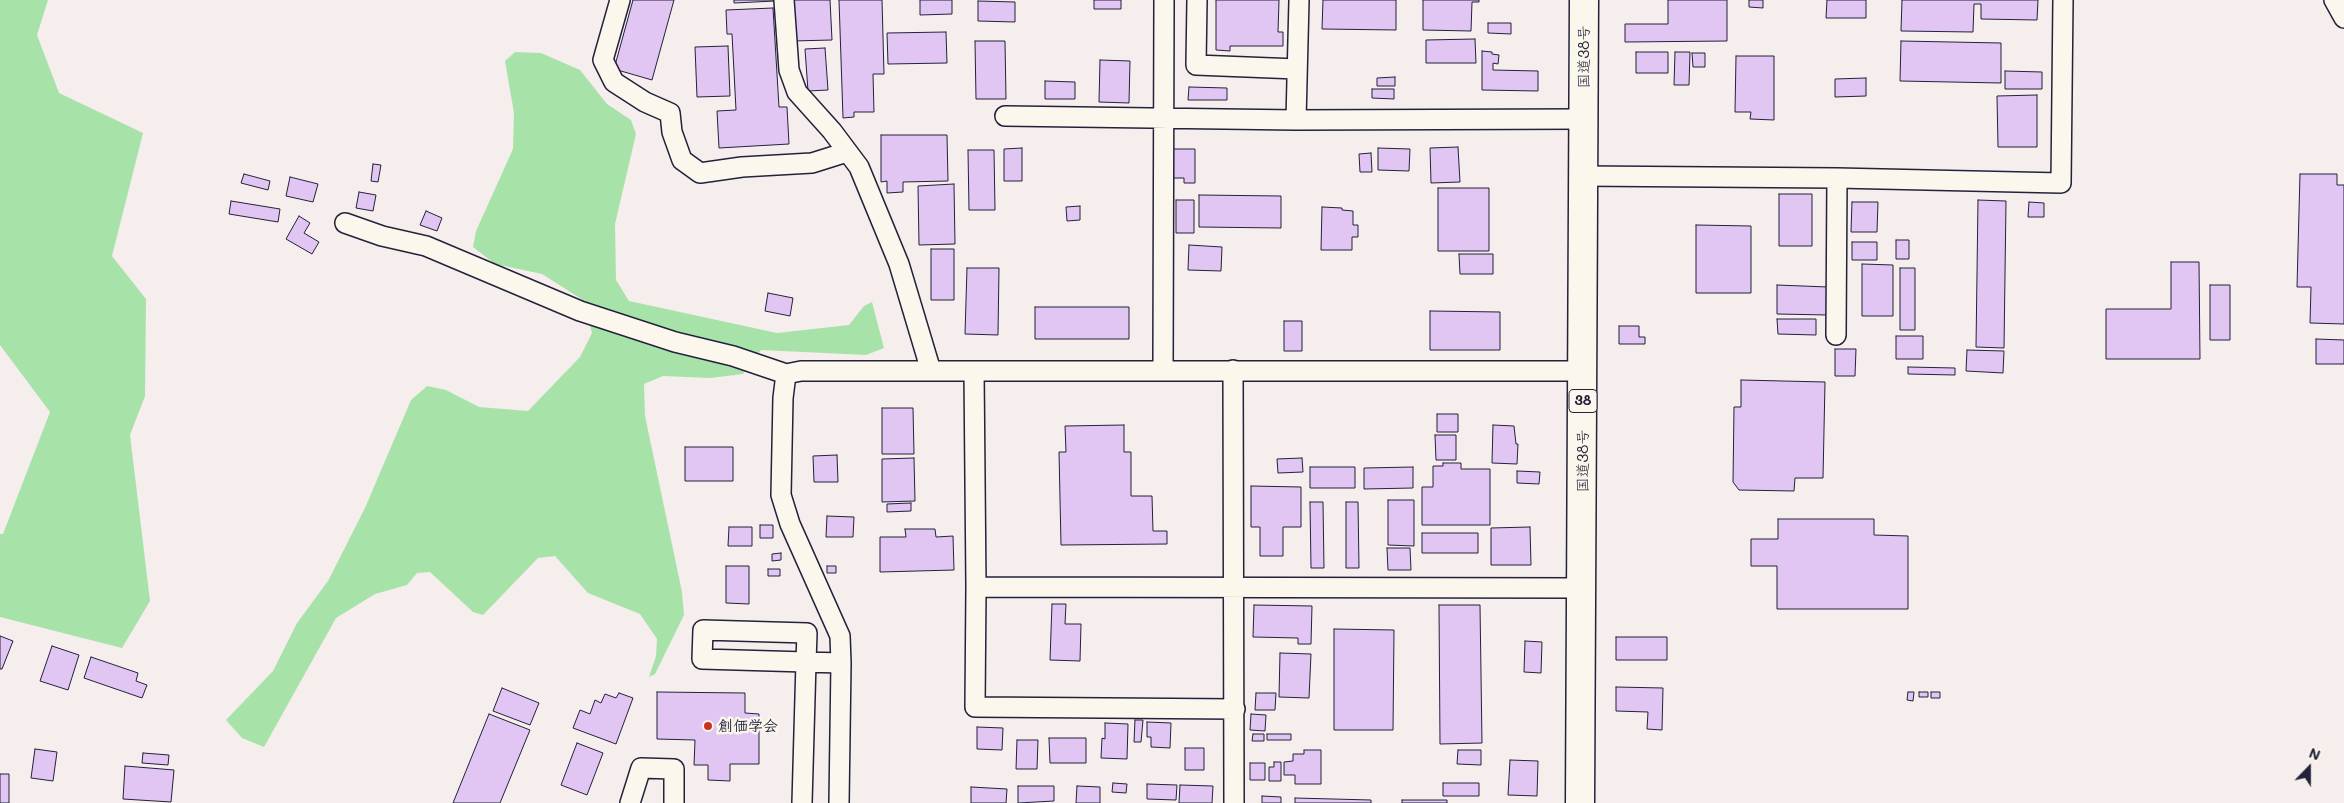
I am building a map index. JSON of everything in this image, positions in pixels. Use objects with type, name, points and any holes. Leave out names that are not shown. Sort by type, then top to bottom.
[{"type":"highway","name":"国道38号","points":[[1580,803],[1584,371],[1582,176],[1584,0]]},
{"type":"street","points":[[620,0],[603,60],[614,82],[645,102],[670,113],[672,132],[682,160],[700,173],[742,167],[812,162],[848,152]]},
{"type":"street","points":[[784,0],[789,70],[797,92],[832,131],[859,167],[899,264],[931,371]]},
{"type":"street","points":[[1163,370],[1164,0]]},
{"type":"street","points":[[1197,0],[1196,65],[1297,69]]},
{"type":"street","points":[[1296,120],[1299,0]]},
{"type":"street","points":[[1582,176],[1837,178],[2061,183],[2063,0]]},
{"type":"street","points":[[2334,0],[2344,18]]},
{"type":"street","points":[[1004,116],[1296,120],[1583,119]]},
{"type":"street","points":[[1836,335],[1837,178]]},
{"type":"street","points":[[345,223],[382,236],[426,246],[580,311],[675,342],[733,356],[786,374],[801,371],[1584,371]]},
{"type":"street","points":[[1233,370],[1234,803]]},
{"type":"street","points":[[974,371],[975,707],[1235,709]]},
{"type":"street","points":[[786,374],[783,398],[781,495],[790,524],[840,636],[839,803]]},
{"type":"street","points":[[976,587],[1582,588]]},
{"type":"street","points":[[802,803],[806,662],[807,633],[703,630],[702,659],[806,662],[841,663]]},
{"type":"street","points":[[630,803],[641,768],[674,769],[674,803]]},
{"type":"green space","points":[[0,0],[48,0],[37,35],[59,93],[143,133],[112,256],[146,299],[145,396],[130,435],[150,601],[122,648],[0,617],[0,534],[3,534],[50,412],[0,345]]},
{"type":"green space","points":[[515,52],[541,53],[580,70],[607,104],[631,120],[636,134],[615,224],[616,280],[629,301],[777,333],[849,325],[864,306],[872,302],[884,348],[866,355],[761,350],[743,374],[710,378],[663,376],[644,384],[645,416],[682,592],[684,615],[655,674],[649,677],[656,656],[657,639],[640,614],[588,593],[555,556],[538,558],[483,615],[473,612],[430,572],[417,573],[407,585],[375,594],[336,618],[264,747],[242,738],[226,720],[273,671],[297,623],[328,581],[365,508],[411,400],[427,386],[446,390],[479,407],[528,411],[580,357],[592,333],[583,300],[542,274],[495,264],[473,247],[476,231],[513,149],[514,113],[505,61]]},
{"type":"building","points":[[633,0],[674,0],[652,80],[614,69]]},
{"type":"building","points":[[734,0],[775,0],[775,1],[734,3]]},
{"type":"building","points":[[791,0],[830,0],[832,40],[792,41]]},
{"type":"building","points":[[839,0],[882,0],[884,74],[873,74],[874,112],[854,112],[854,117],[843,118]]},
{"type":"building","points":[[920,0],[952,0],[952,14],[920,15]]},
{"type":"building","points":[[1094,0],[1121,0],[1121,9],[1094,9]]},
{"type":"building","points":[[1216,0],[1279,0],[1278,32],[1283,32],[1283,46],[1230,46],[1230,51],[1216,50]]},
{"type":"building","points":[[1323,0],[1396,0],[1396,30],[1322,29]]},
{"type":"building","points":[[1423,0],[1479,0],[1479,2],[1472,2],[1471,31],[1423,30]]},
{"type":"building","points":[[1668,0],[1727,0],[1727,41],[1625,42],[1625,24],[1668,24]]},
{"type":"building","points":[[1749,0],[1763,0],[1763,8],[1749,7]]},
{"type":"building","points":[[1827,0],[1866,0],[1866,18],[1826,18]]},
{"type":"building","points":[[1902,0],[2038,0],[2037,20],[1981,19],[1981,4],[1974,4],[1973,32],[1901,31]]},
{"type":"building","points":[[978,1],[1015,2],[1015,22],[978,21]]},
{"type":"building","points":[[773,8],[779,107],[787,107],[789,144],[719,148],[717,111],[736,110],[732,34],[727,34],[726,10]]},
{"type":"building","points":[[1488,23],[1511,23],[1511,34],[1488,33]]},
{"type":"building","points":[[946,32],[947,63],[888,64],[887,33]]},
{"type":"building","points":[[1475,39],[1476,63],[1426,63],[1426,40]]},
{"type":"building","points":[[975,41],[1005,41],[1006,99],[976,99]]},
{"type":"building","points":[[1901,41],[2001,43],[2001,83],[1900,81]]},
{"type":"building","points":[[728,46],[730,96],[697,97],[695,47]]},
{"type":"building","points":[[825,48],[828,90],[808,91],[805,49]]},
{"type":"building","points":[[1482,51],[1499,55],[1498,64],[1493,63],[1493,70],[1538,71],[1538,91],[1482,90]]},
{"type":"building","points":[[1636,52],[1668,52],[1668,73],[1636,73]]},
{"type":"building","points":[[1675,52],[1690,52],[1689,85],[1674,85]]},
{"type":"building","points":[[1692,53],[1705,53],[1705,67],[1693,67]]},
{"type":"building","points":[[1736,56],[1774,56],[1774,120],[1750,119],[1751,112],[1735,112]]},
{"type":"building","points":[[1100,60],[1130,61],[1129,103],[1099,102]]},
{"type":"building","points":[[2005,71],[2042,72],[2042,89],[2005,89]]},
{"type":"building","points":[[1395,77],[1395,86],[1377,86],[1377,78]]},
{"type":"building","points":[[1866,78],[1866,96],[1835,97],[1835,79]]},
{"type":"building","points":[[1045,81],[1075,82],[1075,99],[1045,99]]},
{"type":"building","points":[[1189,87],[1227,88],[1227,100],[1188,100]]},
{"type":"building","points":[[1372,89],[1394,89],[1394,99],[1372,98]]},
{"type":"building","points":[[2037,95],[2037,147],[1998,147],[1997,96]]},
{"type":"building","points":[[881,135],[947,135],[948,181],[903,182],[903,192],[887,193],[887,181],[881,182]]},
{"type":"building","points":[[1458,147],[1460,182],[1431,183],[1430,148]]},
{"type":"building","points":[[1022,148],[1022,181],[1004,181],[1004,149]]},
{"type":"building","points":[[1378,148],[1410,149],[1409,171],[1378,170]]},
{"type":"building","points":[[1173,149],[1195,149],[1195,183],[1184,183],[1184,178],[1173,178]]},
{"type":"building","points":[[968,150],[994,150],[995,210],[969,210]]},
{"type":"building","points":[[1371,153],[1372,172],[1360,172],[1359,154]]},
{"type":"building","points":[[373,164],[381,165],[378,182],[371,181]]},
{"type":"building","points":[[244,174],[270,181],[268,190],[241,183]]},
{"type":"building","points":[[2300,174],[2337,174],[2337,185],[2344,185],[2344,324],[2310,323],[2311,287],[2297,287]]},
{"type":"building","points":[[290,177],[318,184],[313,202],[286,196]]},
{"type":"building","points":[[954,184],[955,244],[919,245],[918,186]]},
{"type":"building","points":[[1438,188],[1489,188],[1489,251],[1438,251]]},
{"type":"building","points":[[359,192],[376,195],[373,211],[356,208]]},
{"type":"building","points":[[1779,194],[1812,194],[1812,246],[1779,246]]},
{"type":"building","points":[[1199,195],[1281,196],[1281,228],[1199,227]]},
{"type":"building","points":[[1176,200],[1194,200],[1194,233],[1176,233]]},
{"type":"building","points":[[1978,200],[2006,201],[2004,348],[1976,347]]},
{"type":"building","points":[[231,201],[280,209],[278,222],[229,214]]},
{"type":"building","points":[[1852,202],[1878,202],[1877,232],[1851,232]]},
{"type":"building","points":[[2029,202],[2044,203],[2044,217],[2028,217]]},
{"type":"building","points":[[1080,206],[1080,220],[1067,221],[1066,207]]},
{"type":"building","points":[[1322,207],[1342,208],[1342,210],[1353,211],[1353,225],[1358,225],[1358,237],[1352,237],[1352,250],[1321,250]]},
{"type":"building","points":[[426,211],[442,218],[437,231],[420,225]]},
{"type":"building","points":[[299,216],[310,223],[304,233],[319,242],[312,254],[286,239]]},
{"type":"building","points":[[1696,225],[1751,226],[1751,293],[1696,293]]},
{"type":"building","points":[[1896,240],[1909,240],[1909,259],[1896,259]]},
{"type":"building","points":[[1852,242],[1877,242],[1877,260],[1852,260]]},
{"type":"building","points":[[1189,245],[1222,247],[1221,271],[1188,270]]},
{"type":"building","points":[[931,249],[954,249],[954,300],[931,300]]},
{"type":"building","points":[[1459,254],[1493,254],[1493,274],[1460,274]]},
{"type":"building","points":[[2171,262],[2199,262],[2200,359],[2106,359],[2106,309],[2171,309]]},
{"type":"building","points":[[1862,264],[1893,265],[1893,316],[1862,316]]},
{"type":"building","points":[[967,268],[999,268],[998,335],[965,334]]},
{"type":"building","points":[[1900,268],[1915,268],[1915,330],[1900,330]]},
{"type":"building","points":[[1777,285],[1828,287],[1828,315],[1777,314]]},
{"type":"building","points":[[2210,285],[2230,285],[2230,340],[2210,340]]},
{"type":"building","points":[[768,293],[793,298],[790,316],[765,311]]},
{"type":"building","points":[[1035,307],[1129,307],[1129,339],[1035,339]]},
{"type":"building","points":[[1430,311],[1500,312],[1500,350],[1430,350]]},
{"type":"building","points":[[1777,319],[1816,319],[1816,335],[1778,334]]},
{"type":"building","points":[[1284,321],[1302,321],[1302,351],[1284,351]]},
{"type":"building","points":[[1619,326],[1639,326],[1639,337],[1645,337],[1645,344],[1619,344]]},
{"type":"building","points":[[1896,336],[1923,336],[1923,359],[1896,359]]},
{"type":"building","points":[[2316,339],[2344,340],[2344,364],[2316,364]]},
{"type":"building","points":[[1835,349],[1856,349],[1855,376],[1835,376]]},
{"type":"building","points":[[1967,350],[2004,351],[2003,373],[1966,371]]},
{"type":"building","points":[[1908,367],[1955,368],[1955,375],[1908,374]]},
{"type":"building","points":[[1741,380],[1825,382],[1823,478],[1795,478],[1794,491],[1739,490],[1733,482],[1734,407],[1741,407]]},
{"type":"building","points":[[882,408],[913,408],[914,454],[882,454]]},
{"type":"building","points":[[1437,414],[1458,414],[1458,432],[1437,432]]},
{"type":"building","points":[[1124,425],[1124,452],[1131,452],[1131,496],[1152,496],[1153,531],[1167,531],[1167,544],[1061,545],[1059,452],[1066,452],[1065,426]]},
{"type":"building","points":[[1493,425],[1514,426],[1516,444],[1518,444],[1517,464],[1492,463]]},
{"type":"building","points":[[1435,435],[1456,435],[1456,460],[1436,460]]},
{"type":"building","points":[[685,447],[733,447],[733,481],[685,481]]},
{"type":"building","points":[[837,455],[838,482],[814,482],[813,456]]},
{"type":"building","points":[[914,458],[915,501],[882,502],[882,459]]},
{"type":"building","points":[[1302,458],[1303,472],[1278,473],[1277,459]]},
{"type":"building","points":[[1443,463],[1461,463],[1461,469],[1490,469],[1490,525],[1422,525],[1422,487],[1433,487],[1433,466],[1443,466]]},
{"type":"building","points":[[1310,467],[1355,467],[1355,488],[1310,488]]},
{"type":"building","points":[[1413,467],[1413,488],[1364,489],[1364,468]]},
{"type":"building","points":[[1517,471],[1540,472],[1539,484],[1517,483]]},
{"type":"building","points":[[1251,486],[1301,487],[1301,527],[1283,527],[1283,556],[1260,556],[1260,527],[1251,527]]},
{"type":"building","points":[[1388,500],[1414,500],[1414,546],[1388,545]]},
{"type":"building","points":[[1310,502],[1323,502],[1324,568],[1311,568]]},
{"type":"building","points":[[1346,502],[1358,502],[1359,568],[1346,568]]},
{"type":"building","points":[[911,503],[911,511],[887,512],[887,504]]},
{"type":"building","points":[[827,516],[854,517],[853,537],[826,537]]},
{"type":"building","points":[[1778,519],[1874,519],[1874,535],[1908,536],[1908,609],[1777,609],[1777,566],[1751,566],[1751,539],[1778,539]]},
{"type":"building","points":[[760,525],[773,525],[773,538],[760,538]]},
{"type":"building","points":[[729,527],[752,527],[752,546],[728,546]]},
{"type":"building","points":[[1530,527],[1531,565],[1491,565],[1491,528]]},
{"type":"building","points":[[905,529],[935,529],[936,537],[953,536],[954,570],[880,572],[880,537],[906,537]]},
{"type":"building","points":[[1422,533],[1478,533],[1478,553],[1422,553]]},
{"type":"building","points":[[1387,548],[1410,548],[1411,570],[1388,570]]},
{"type":"building","points":[[781,553],[781,560],[772,561],[772,554]]},
{"type":"building","points":[[726,566],[749,566],[749,604],[726,603]]},
{"type":"building","points":[[827,566],[836,566],[836,573],[827,573]]},
{"type":"building","points":[[768,569],[780,569],[780,576],[768,576]]},
{"type":"building","points":[[1052,604],[1066,604],[1065,624],[1081,624],[1080,661],[1050,660]]},
{"type":"building","points":[[1254,605],[1312,606],[1311,644],[1298,644],[1298,638],[1253,637]]},
{"type":"building","points":[[1439,605],[1480,605],[1482,743],[1440,744]]},
{"type":"building","points":[[1334,629],[1394,630],[1393,730],[1334,730]]},
{"type":"building","points":[[0,636],[13,641],[2,669],[0,669]]},
{"type":"building","points":[[1616,637],[1667,637],[1667,660],[1616,660]]},
{"type":"building","points":[[1525,641],[1542,642],[1541,673],[1524,672]]},
{"type":"building","points":[[52,646],[79,655],[68,690],[40,681]]},
{"type":"building","points":[[1280,653],[1311,654],[1309,698],[1279,697]]},
{"type":"building","points":[[91,657],[138,673],[136,681],[147,685],[142,698],[84,678]]},
{"type":"building","points":[[1616,687],[1663,688],[1662,730],[1647,729],[1648,712],[1616,711]]},
{"type":"building","points":[[502,688],[539,703],[530,725],[493,711]]},
{"type":"building","name":"創価学会","points":[[657,692],[745,693],[745,713],[759,714],[759,764],[730,764],[730,781],[708,780],[708,765],[694,765],[695,740],[657,739]]},
{"type":"building","points":[[1908,692],[1914,692],[1913,701],[1907,700]]},
{"type":"building","points":[[1919,692],[1928,692],[1928,697],[1919,697]]},
{"type":"building","points":[[1931,692],[1940,692],[1940,698],[1931,698]]},
{"type":"building","points":[[619,693],[633,698],[616,744],[573,728],[580,710],[590,714],[595,700],[601,703],[605,694],[616,698]]},
{"type":"building","points":[[1256,693],[1276,693],[1275,710],[1255,710]]},
{"type":"building","points":[[489,714],[530,730],[500,803],[453,803]]},
{"type":"building","points":[[1251,714],[1266,715],[1265,731],[1250,730]]},
{"type":"building","points":[[1135,720],[1143,720],[1141,742],[1134,742]]},
{"type":"building","points":[[1147,722],[1171,723],[1170,748],[1151,747],[1151,737],[1147,737]]},
{"type":"building","points":[[1105,723],[1128,724],[1127,759],[1101,758],[1102,738],[1105,739]]},
{"type":"building","points":[[977,727],[1003,728],[1002,750],[977,749]]},
{"type":"building","points":[[1253,734],[1264,734],[1264,741],[1252,741]]},
{"type":"building","points":[[1267,734],[1291,734],[1291,740],[1267,740]]},
{"type":"building","points":[[1049,738],[1086,738],[1086,763],[1050,763]]},
{"type":"building","points":[[1017,740],[1038,740],[1037,769],[1016,769]]},
{"type":"building","points":[[577,743],[603,753],[587,795],[561,785]]},
{"type":"building","points":[[1185,748],[1204,748],[1204,770],[1185,770]]},
{"type":"building","points":[[35,749],[57,752],[53,781],[31,778]]},
{"type":"building","points":[[1304,750],[1321,750],[1321,784],[1295,784],[1295,775],[1284,775],[1284,762],[1293,761],[1293,754],[1304,754]]},
{"type":"building","points":[[1458,750],[1481,750],[1481,765],[1457,764]]},
{"type":"building","points":[[143,753],[169,755],[168,765],[142,763]]},
{"type":"building","points":[[1510,760],[1538,761],[1537,796],[1508,795]]},
{"type":"building","points":[[1274,762],[1281,762],[1281,781],[1269,781],[1269,767],[1274,767]]},
{"type":"building","points":[[1250,763],[1265,763],[1265,780],[1250,780]]},
{"type":"building","points":[[125,766],[174,770],[171,802],[123,799]]},
{"type":"building","points":[[0,774],[9,774],[9,803],[0,803]]},
{"type":"building","points":[[1113,783],[1127,784],[1126,793],[1112,792]]},
{"type":"building","points":[[1443,783],[1479,783],[1479,796],[1443,796]]},
{"type":"building","points":[[1147,784],[1177,785],[1176,800],[1147,799]]},
{"type":"building","points":[[1180,785],[1213,786],[1212,803],[1179,803]]},
{"type":"building","points":[[1018,786],[1054,786],[1054,801],[1018,803]]},
{"type":"building","points":[[1077,786],[1100,787],[1100,803],[1076,803]]},
{"type":"building","points":[[971,787],[1007,789],[1006,803],[971,803]]},
{"type":"building","points":[[1262,796],[1281,797],[1281,803],[1262,803]]},
{"type":"building","points":[[1295,798],[1371,800],[1371,803],[1295,803]]},
{"type":"building","points":[[1402,800],[1447,800],[1447,803],[1402,803]]},
{"type":"place","name":"創価学会","points":[[708,726]]}]
